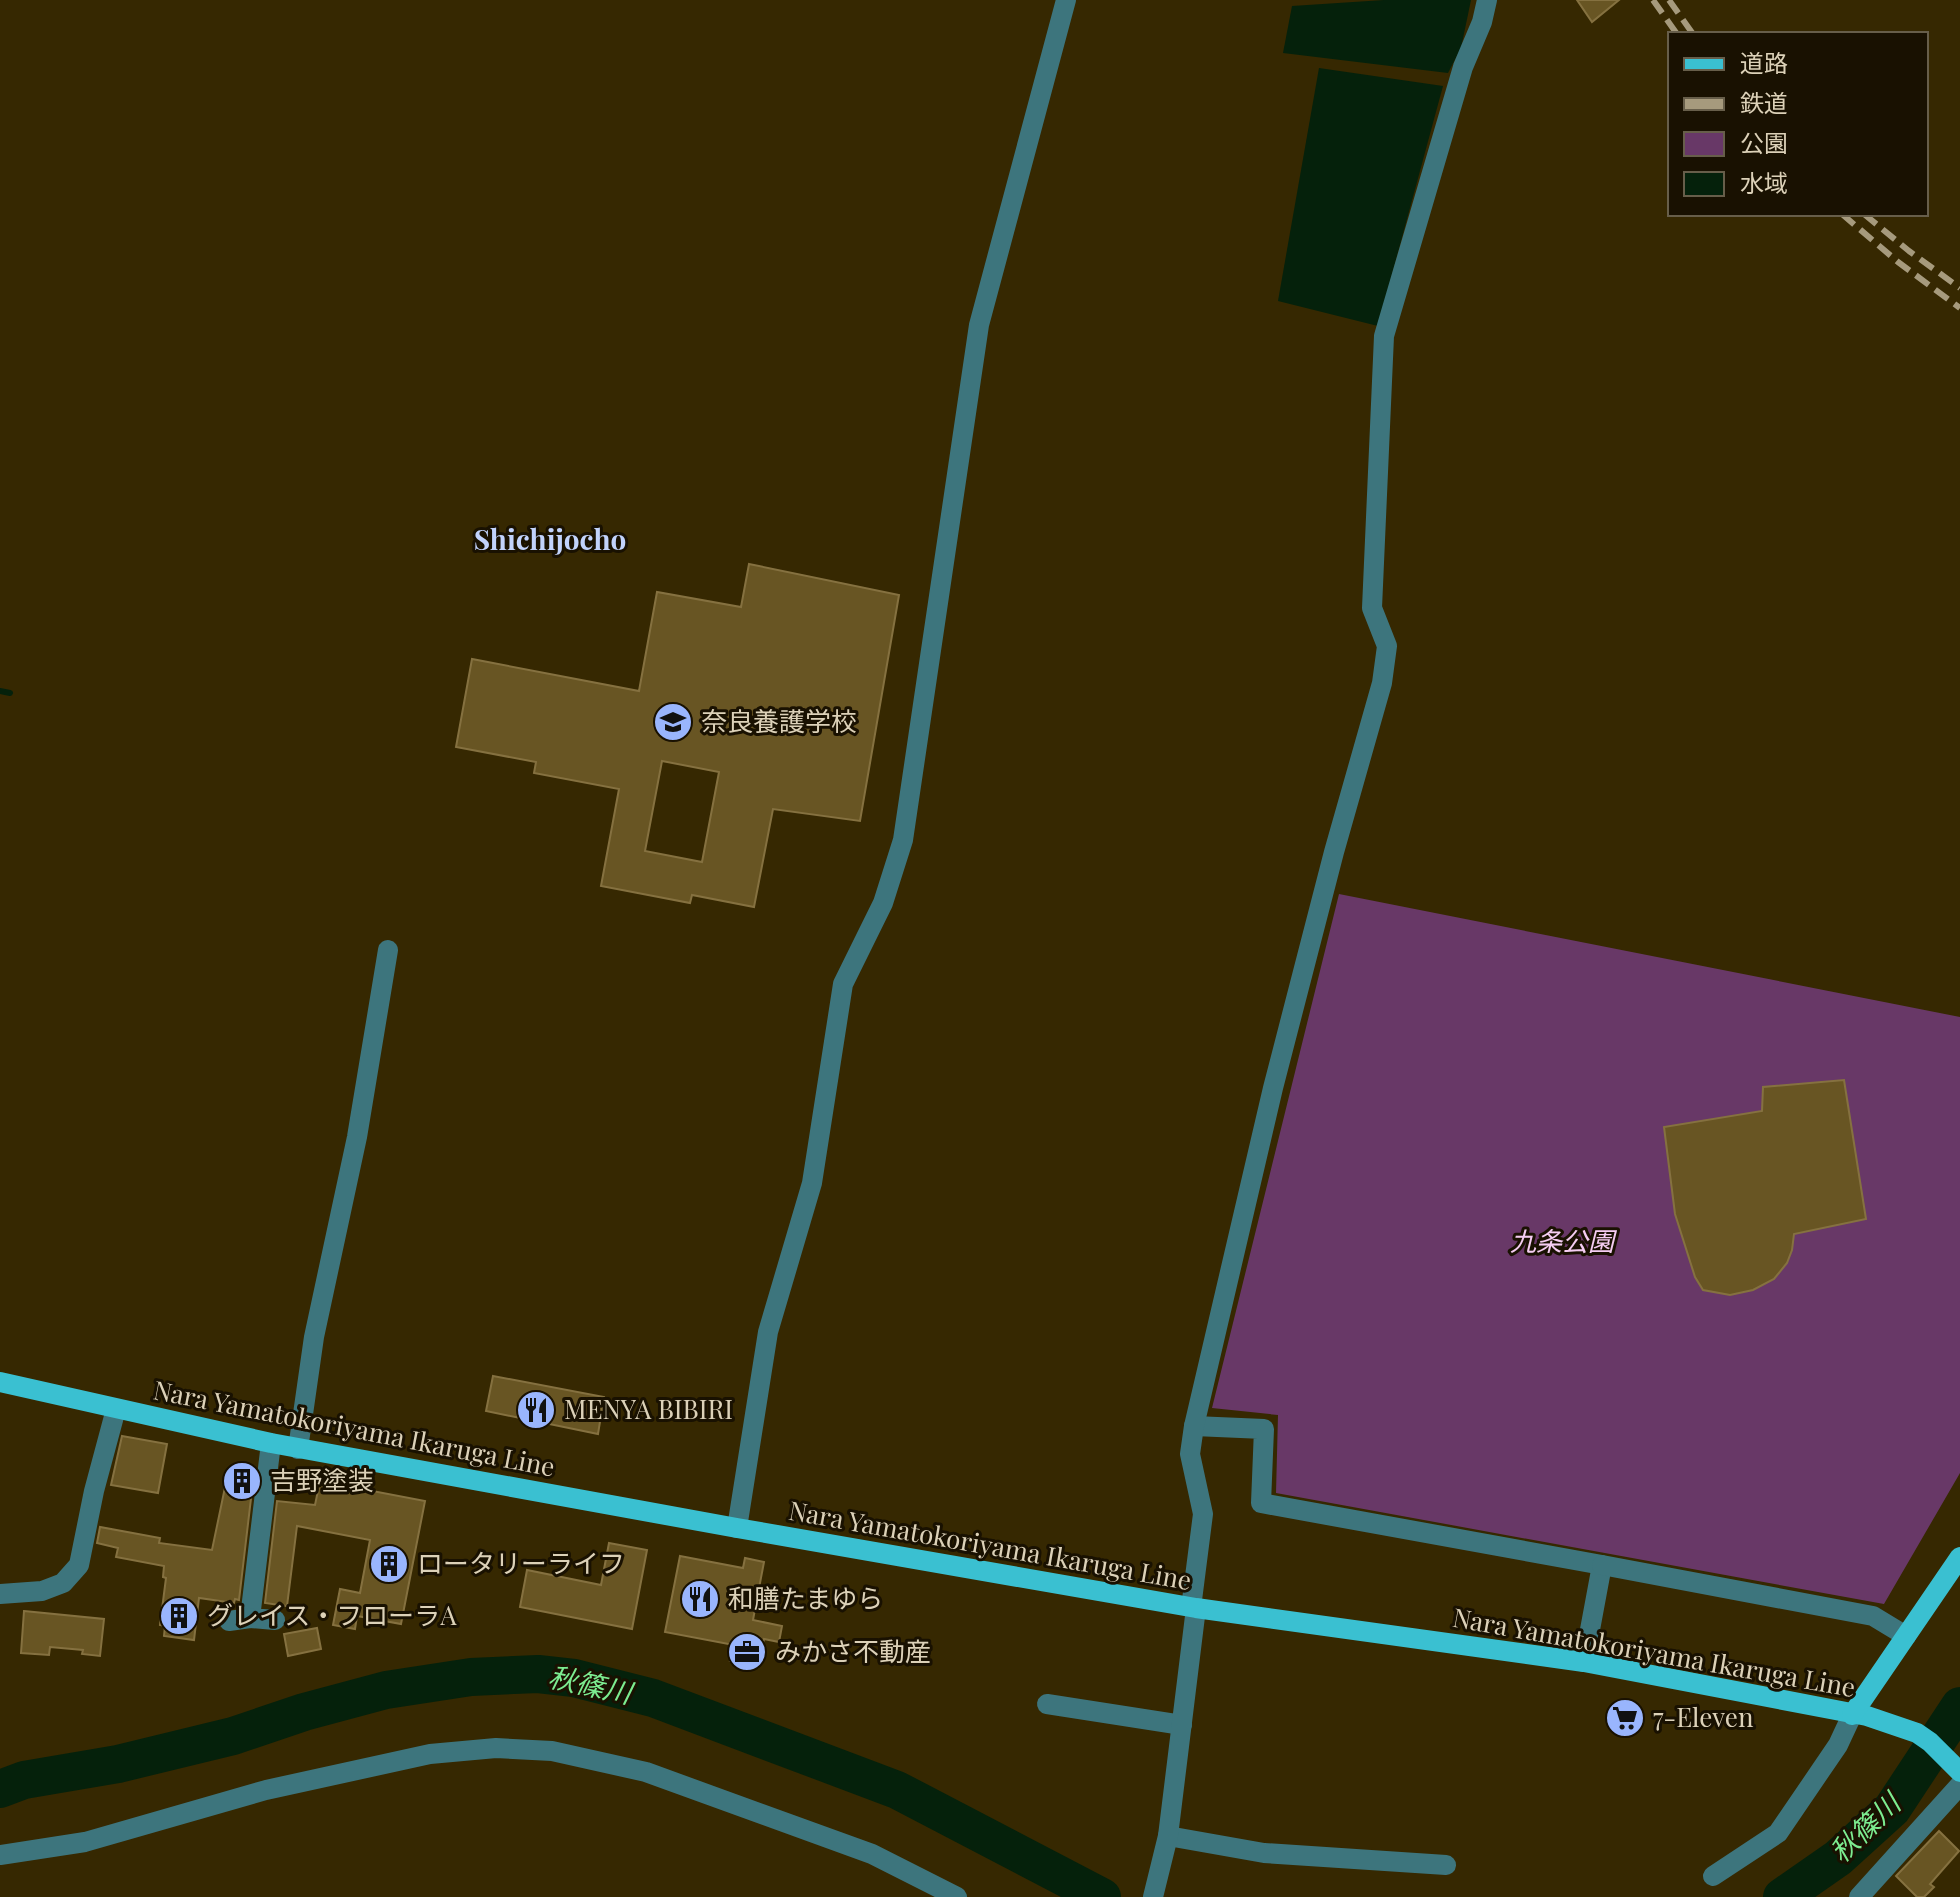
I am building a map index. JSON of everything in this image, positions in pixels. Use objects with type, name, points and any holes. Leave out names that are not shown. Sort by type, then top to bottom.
[{"type":"main road","name":"Nara Yamatokoriyama Ikaruga Line","points":[[0,1382],[298,1449],[737,1528],[1194,1608],[1584,1662],[1860,1715],[1917,1733],[1930,1742],[1959,1775]]},
{"type":"main road","points":[[1860,1715],[1906,1636],[1960,1557]]},
{"type":"street","points":[[737,1528],[768,1332],[812,1183],[843,984],[883,903],[903,840],[979,325],[1066,0]]},
{"type":"street","points":[[1153,1897],[1168,1836],[1203,1514],[1190,1454],[1194,1426],[1273,1088],[1382,683],[1387,646],[1372,608],[1384,336],[1463,67],[1482,22],[1487,0]]},
{"type":"street","points":[[298,1449],[314,1337],[357,1137],[388,950]]},
{"type":"street","points":[[0,1594],[42,1591],[63,1583],[79,1565],[94,1491],[116,1409]]},
{"type":"street","points":[[1194,1426],[1264,1429],[1261,1503],[1873,1616],[1906,1636]]},
{"type":"street","points":[[271,1443],[240,1619],[275,1620]]},
{"type":"street","points":[[1584,1662],[1602,1565]]},
{"type":"street","points":[[1047,1704],[1182,1725]]},
{"type":"street","points":[[1713,1876],[1778,1833],[1860,1715]]},
{"type":"street","points":[[0,1855],[85,1842],[266,1790],[415,1757],[496,1748],[552,1751],[646,1772],[872,1854],[957,1897]]},
{"type":"street","points":[[1859,1897],[1959,1775]]},
{"type":"street","points":[[1168,1836],[1264,1853],[1446,1865]]},
{"type":"green space","name":"九条公園","points":[[1339,894],[1960,1017],[1960,1473],[1884,1604],[1276,1493],[1278,1415],[1212,1408]]},
{"type":"water","points":[[1384,0],[1471,0],[1461,48],[1448,73],[1283,53],[1292,6]]},
{"type":"water","points":[[1319,68],[1443,86],[1378,326],[1278,301]]},
{"type":"building","points":[[1577,0],[1619,0],[1592,22]]},
{"type":"building","points":[[749,564],[899,595],[860,821],[773,809],[754,907],[692,895],[690,903],[601,886],[619,789],[534,773],[536,762],[456,747],[472,659],[639,691],[657,592],[741,607]],"holes":[[[662,761],[719,772],[702,862],[645,851]]]},
{"type":"building","points":[[1844,1080],[1866,1219],[1794,1234],[1787,1263],[1774,1279],[1753,1290],[1730,1295],[1703,1290],[1695,1277],[1675,1214],[1664,1127],[1762,1111],[1763,1087]]},
{"type":"building","points":[[493,1376],[604,1397],[598,1434],[486,1411]]},
{"type":"building","points":[[122,1436],[167,1444],[158,1493],[111,1485]]},
{"type":"building","points":[[229,1468],[254,1473],[239,1600],[235,1599],[234,1603],[199,1598],[194,1640],[164,1636],[165,1626],[160,1625],[166,1578],[163,1577],[164,1566],[116,1557],[118,1548],[97,1543],[100,1527],[160,1538],[159,1543],[212,1550]]},
{"type":"building","name":"ロータリーライフ","points":[[320,1481],[425,1501],[401,1624],[357,1616],[355,1629],[333,1625],[340,1589],[360,1593],[370,1540],[297,1526],[287,1606],[265,1603],[277,1501],[315,1505]]},
{"type":"building","points":[[609,1543],[647,1550],[632,1629],[520,1607],[527,1570],[601,1585]]},
{"type":"building","points":[[680,1556],[743,1568],[745,1558],[764,1562],[753,1620],[782,1626],[779,1642],[764,1639],[758,1667],[730,1661],[734,1645],[665,1632]]},
{"type":"building","points":[[24,1611],[104,1619],[100,1656],[82,1654],[83,1650],[50,1647],[49,1655],[21,1653]]},
{"type":"building","points":[[317,1628],[321,1649],[288,1656],[284,1634]]},
{"type":"building","points":[[1939,1831],[1959,1851],[1930,1884],[1934,1887],[1924,1897],[1917,1897],[1896,1876]]},
{"type":"waterway","points":[[0,691],[10,693]]},
{"type":"waterway","name":"秋篠川","points":[[0,1789],[24,1780],[118,1764],[233,1736],[304,1712],[386,1690],[471,1677],[538,1674],[574,1678],[653,1698],[897,1790],[1102,1897]]},
{"type":"waterway","name":"秋篠川","points":[[1782,1897],[1838,1858],[1892,1809],[1960,1706]]},
{"type":"railway","points":[[1653,0],[1676,32]]},
{"type":"railway","points":[[1669,0],[1692,32]]},
{"type":"railway","points":[[1844,216],[1898,262],[1960,308]]},
{"type":"railway","points":[[1866,216],[1960,288]]},
{"type":"place","name":"奈良養護学校","points":[[673,722]]},
{"type":"place","name":"MENYA BIBIRI","points":[[536,1410]]},
{"type":"place","name":"吉野塗装","points":[[242,1481]]},
{"type":"place","name":"ロータリーライフ","points":[[389,1564]]},
{"type":"place","name":"和膳たまゆら","points":[[700,1599]]},
{"type":"place","name":"グレイス・フローラA","points":[[179,1616]]},
{"type":"place","name":"みかさ不動産","points":[[747,1652]]},
{"type":"place","name":"7-Eleven","points":[[1625,1718]]},
{"type":"district","name":"Shichijocho","points":[[550,540]]}]
